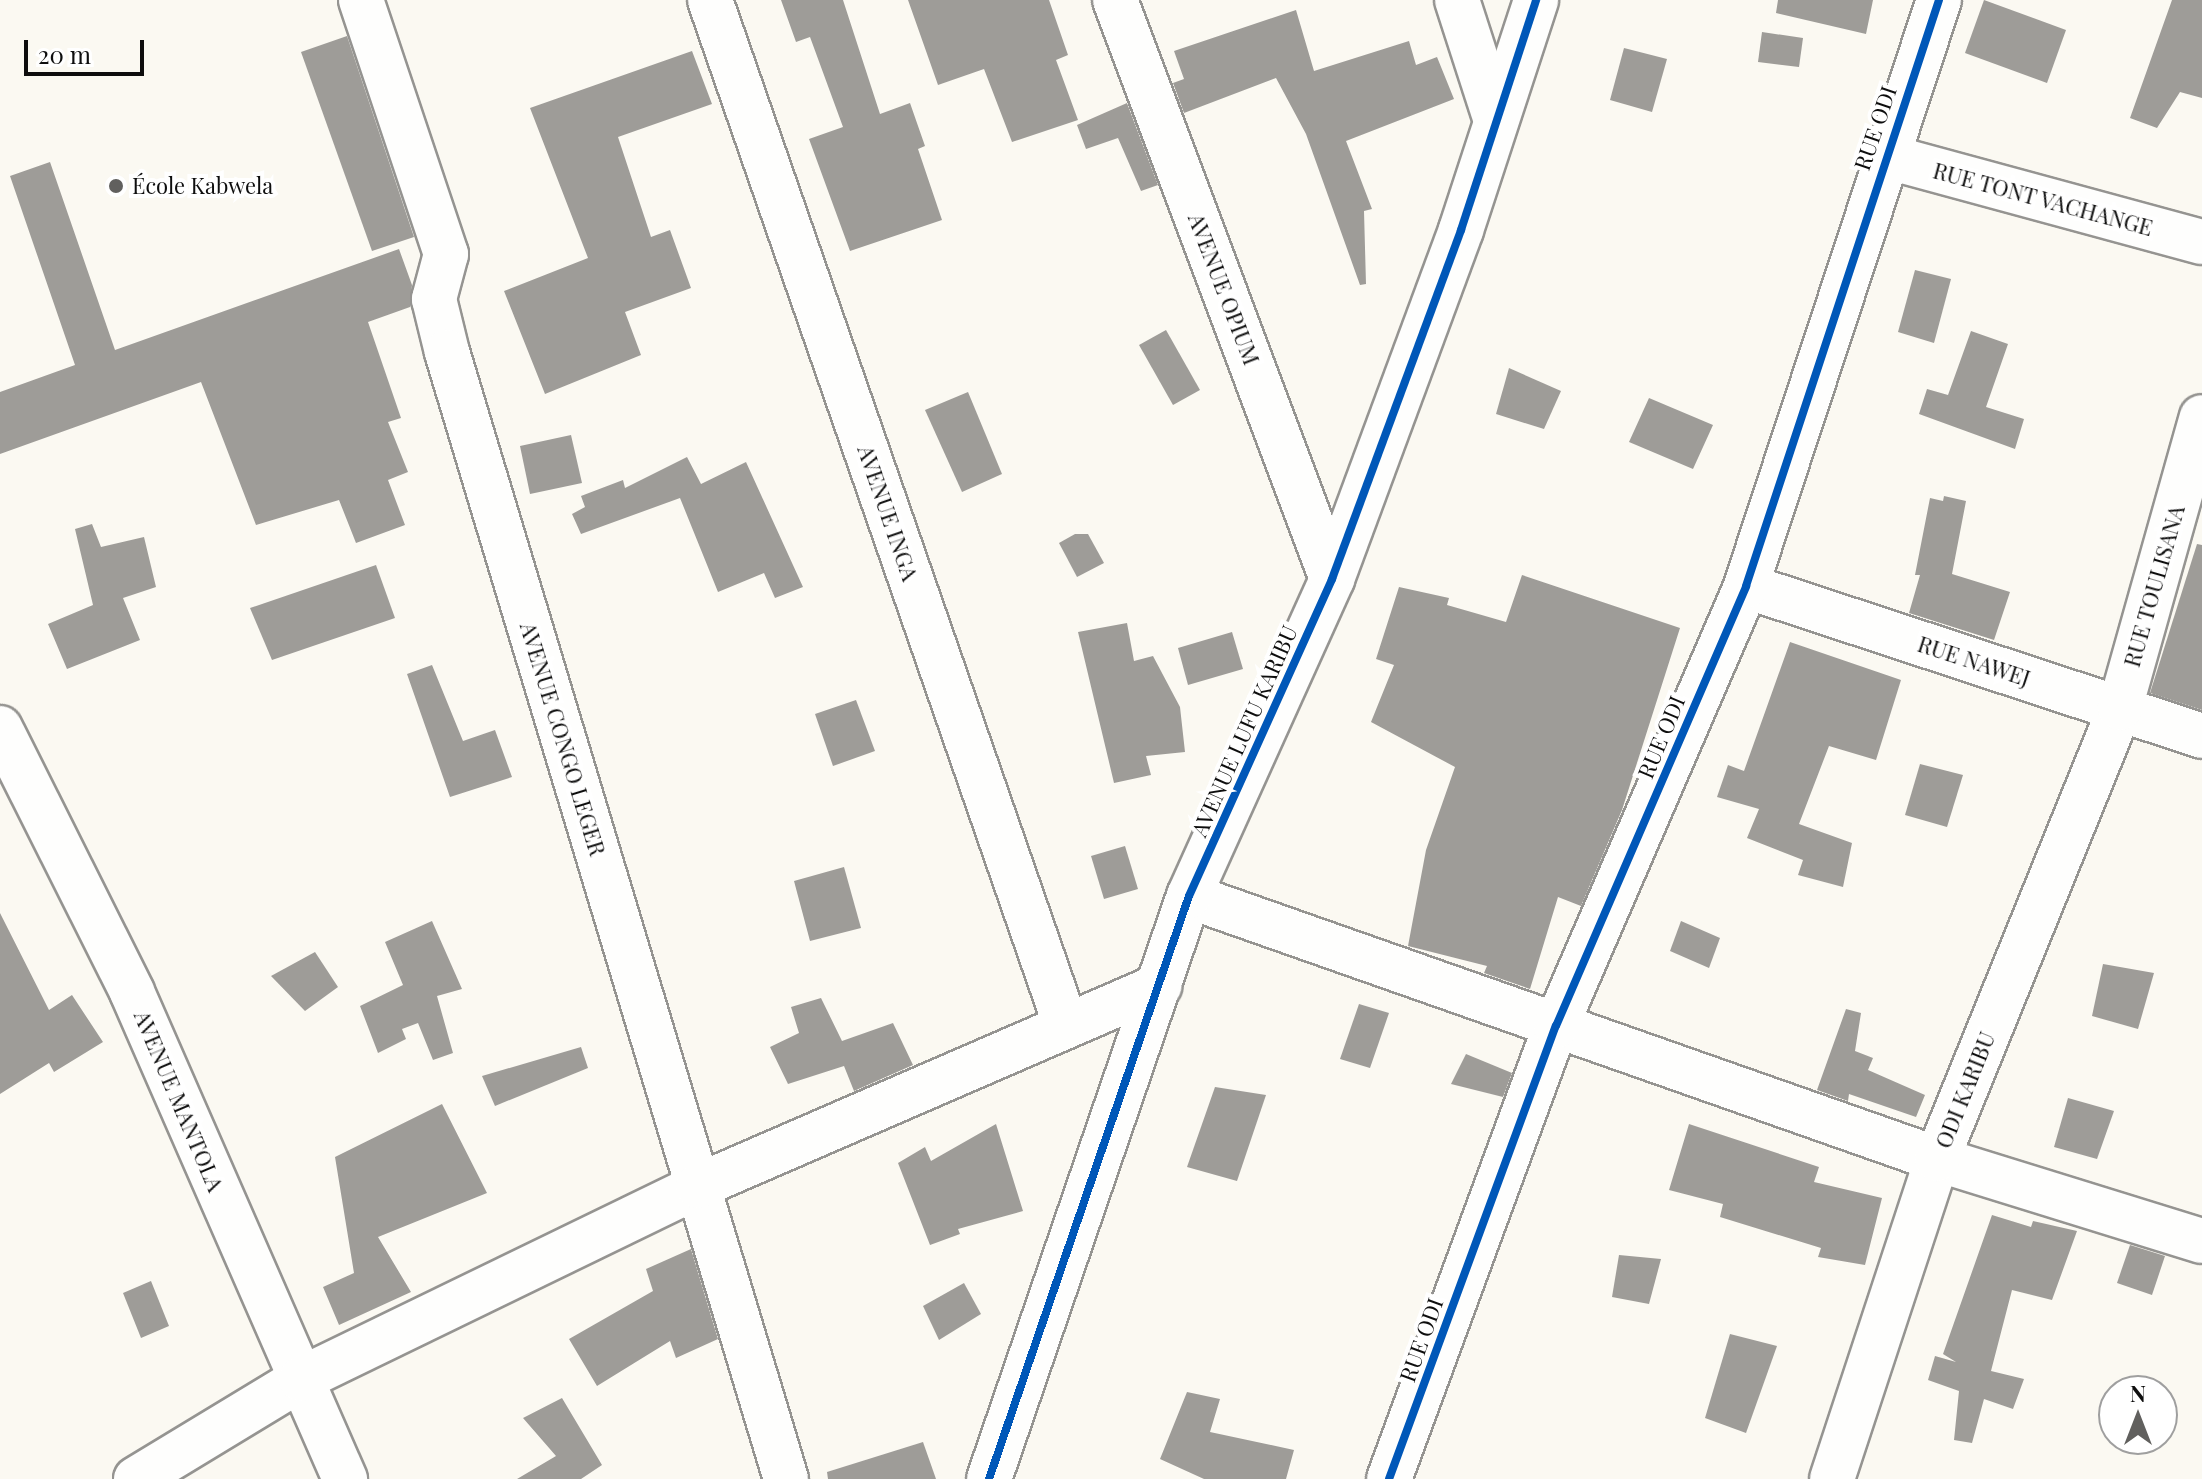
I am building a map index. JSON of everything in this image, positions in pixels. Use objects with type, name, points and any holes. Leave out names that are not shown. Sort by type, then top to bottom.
[{"type":"street","name":"AVENUE CONGO LEGER","points":[[361,0],[446,254],[434,299],[447,352],[786,1479]]},
{"type":"street","name":"AVENUE INGA","points":[[710,0],[1066,1026]]},
{"type":"street","name":"AVENUE OPIUM","points":[[1115,0],[1332,579]]},
{"type":"street","points":[[1457,0],[1495,118]]},
{"type":"street","name":"AVENUE LUFU KARIBU","points":[[989,1479],[1189,896],[1332,579],[1461,230],[1536,0]]},
{"type":"street","name":"RUE ODI","points":[[1389,1479],[1556,1026],[1746,586],[1885,156],[1939,0]]},
{"type":"street","name":"RUE TONT VACHANGE","points":[[1885,156],[2202,242]]},
{"type":"street","name":"RUE TOULISANA","points":[[2120,708],[2202,417]]},
{"type":"street","name":"RUE NAWEJ","points":[[1746,586],[2202,736]]},
{"type":"street","name":"ODI KARIBU","points":[[1832,1479],[1937,1159],[2120,708]]},
{"type":"street","name":"AVENUE MANTOLA","points":[[0,728],[132,992],[345,1479]]},
{"type":"street","points":[[1189,896],[1937,1159],[2202,1241]]},
{"type":"street","points":[[136,1479],[301,1379],[698,1186],[1159,986]]},
{"type":"building","points":[[781,0],[843,0],[880,114],[910,103],[925,146],[918,149],[942,220],[850,251],[809,139],[843,127],[810,37],[796,42]]},
{"type":"building","points":[[908,0],[1049,0],[1068,55],[1056,60],[1078,120],[1012,142],[984,69],[938,85]]},
{"type":"building","points":[[1778,0],[1873,0],[1866,34],[1776,13]]},
{"type":"building","points":[[1984,0],[2066,30],[2047,83],[1965,53]]},
{"type":"building","points":[[2172,0],[2202,0],[2202,98],[2180,92],[2157,128],[2130,118]]},
{"type":"building","points":[[1296,10],[1314,71],[1409,41],[1416,65],[1437,57],[1454,99],[1346,141],[1372,209],[1364,211],[1366,284],[1360,285],[1306,134],[1276,78],[1184,113],[1173,83],[1184,79],[1174,51]]},
{"type":"building","points":[[1762,32],[1803,38],[1799,67],[1758,62]]},
{"type":"building","points":[[347,36],[414,237],[372,251],[301,52]]},
{"type":"building","points":[[1624,48],[1667,59],[1652,112],[1610,100]]},
{"type":"building","points":[[692,51],[712,104],[618,137],[651,237],[670,230],[691,288],[625,312],[641,355],[545,394],[504,291],[588,258],[530,108]]},
{"type":"building","points":[[1127,103],[1158,185],[1141,191],[1118,138],[1086,149],[1077,125]]},
{"type":"building","points":[[50,162],[115,350],[399,249],[412,285],[410,307],[368,322],[401,418],[388,422],[408,472],[388,480],[405,525],[356,543],[339,500],[256,525],[201,382],[0,454],[0,392],[75,365],[10,176]]},
{"type":"building","points":[[1915,270],[1951,279],[1934,343],[1898,332]]},
{"type":"building","points":[[1166,330],[1200,390],[1173,405],[1139,345]]},
{"type":"building","points":[[1971,331],[2008,344],[1986,407],[2024,419],[2015,449],[1919,414],[1927,389],[1948,395]]},
{"type":"building","points":[[1509,368],[1561,391],[1544,429],[1496,414]]},
{"type":"building","points":[[968,392],[1002,474],[962,492],[925,410]]},
{"type":"building","points":[[1649,398],[1713,425],[1693,469],[1629,442]]},
{"type":"building","points":[[571,435],[582,483],[530,494],[520,446]]},
{"type":"building","points":[[687,457],[701,484],[746,462],[803,587],[775,598],[764,573],[718,592],[680,498],[581,534],[572,514],[585,507],[581,496],[623,480],[625,488]]},
{"type":"building","points":[[1944,496],[1966,501],[1952,574],[2010,592],[1994,640],[1909,613],[1920,575],[1915,575],[1930,498],[1943,501]]},
{"type":"building","points":[[92,524],[101,547],[144,537],[156,587],[123,598],[140,640],[67,669],[48,624],[93,605],[75,529]]},
{"type":"building","points":[[1075,534],[1088,534],[1104,563],[1077,577],[1059,543]]},
{"type":"building","points":[[2197,544],[2202,545],[2202,710],[2150,693]]},
{"type":"building","points":[[376,565],[395,618],[272,660],[250,608]]},
{"type":"building","points":[[1522,575],[1680,628],[1622,810],[1581,906],[1558,897],[1530,989],[1484,973],[1487,966],[1408,946],[1426,850],[1455,767],[1371,722],[1394,665],[1376,659],[1399,587],[1449,598],[1447,605],[1506,622]]},
{"type":"building","points":[[1127,623],[1134,661],[1153,656],[1180,707],[1185,752],[1146,756],[1151,775],[1114,783],[1078,632]]},
{"type":"building","points":[[1232,632],[1243,669],[1188,685],[1178,648]]},
{"type":"building","points":[[1790,642],[1901,680],[1876,760],[1829,746],[1799,824],[1852,843],[1843,887],[1798,875],[1803,860],[1747,838],[1759,809],[1717,797],[1728,765],[1744,771]]},
{"type":"building","points":[[432,665],[463,741],[495,730],[512,777],[450,797],[407,674]]},
{"type":"building","points":[[856,700],[875,751],[833,766],[815,714]]},
{"type":"building","points":[[1920,764],[1963,775],[1947,827],[1905,815]]},
{"type":"building","points":[[1125,846],[1138,889],[1104,899],[1091,856]]},
{"type":"building","points":[[844,867],[861,928],[810,941],[794,881]]},
{"type":"building","points":[[0,913],[49,1010],[72,995],[103,1042],[54,1072],[49,1063],[0,1094]]},
{"type":"building","points":[[432,921],[462,989],[437,996],[453,1053],[433,1060],[418,1023],[402,1029],[406,1039],[378,1053],[360,1006],[403,985],[385,942]]},
{"type":"building","points":[[1681,921],[1720,938],[1709,968],[1670,951]]},
{"type":"building","points":[[315,952],[338,987],[305,1011],[271,976]]},
{"type":"building","points":[[2103,964],[2154,973],[2138,1029],[2092,1016]]},
{"type":"building","points":[[821,998],[842,1041],[893,1023],[913,1065],[854,1091],[844,1066],[788,1084],[770,1047],[799,1033],[791,1007]]},
{"type":"building","points":[[1359,1004],[1389,1013],[1370,1068],[1340,1059]]},
{"type":"building","points":[[1846,1009],[1861,1013],[1855,1051],[1873,1058],[1868,1070],[1925,1095],[1916,1117],[1849,1094],[1848,1101],[1817,1090]]},
{"type":"building","points":[[581,1047],[588,1068],[495,1106],[482,1076]]},
{"type":"building","points":[[1466,1054],[1512,1073],[1503,1097],[1451,1084]]},
{"type":"building","points":[[1215,1087],[1266,1095],[1237,1181],[1187,1167]]},
{"type":"building","points":[[2068,1098],[2114,1111],[2097,1159],[2054,1147]]},
{"type":"building","points":[[442,1104],[487,1193],[378,1237],[411,1292],[339,1325],[323,1287],[354,1273],[335,1157]]},
{"type":"building","points":[[996,1124],[1023,1211],[958,1229],[960,1234],[930,1245],[898,1163],[925,1147],[931,1161]]},
{"type":"building","points":[[1689,1124],[1819,1167],[1814,1182],[1882,1198],[1865,1265],[1818,1257],[1821,1248],[1720,1217],[1723,1204],[1669,1190]]},
{"type":"building","points":[[1992,1215],[2031,1227],[2033,1221],[2077,1231],[2052,1300],[2012,1290],[1991,1371],[2024,1379],[2013,1409],[1984,1399],[1972,1443],[1954,1440],[1959,1391],[1928,1380],[1935,1356],[1956,1362],[1943,1354]]},
{"type":"building","points":[[2130,1245],[2165,1256],[2152,1295],[2117,1283]]},
{"type":"building","points":[[691,1249],[718,1339],[676,1358],[670,1341],[597,1386],[569,1339],[653,1291],[646,1269]]},
{"type":"building","points":[[1619,1255],[1661,1259],[1649,1304],[1612,1297]]},
{"type":"building","points":[[151,1281],[169,1326],[141,1338],[123,1293]]},
{"type":"building","points":[[964,1283],[981,1314],[939,1340],[923,1306]]},
{"type":"building","points":[[1730,1334],[1777,1346],[1746,1433],[1705,1418]]},
{"type":"building","points":[[1187,1392],[1220,1399],[1210,1432],[1294,1450],[1286,1479],[1204,1479],[1160,1459]]},
{"type":"building","points":[[562,1398],[602,1465],[581,1479],[517,1479],[556,1456],[523,1418]]},
{"type":"building","points":[[923,1442],[936,1479],[828,1479],[827,1472]]},
{"type":"cycle path","points":[[989,1479],[1189,896],[1332,579],[1461,230],[1536,0]]},
{"type":"cycle path","points":[[1389,1479],[1556,1026],[1746,586],[1939,0]]},
{"type":"place","name":"École Kabwela","points":[[116,186]]}]
